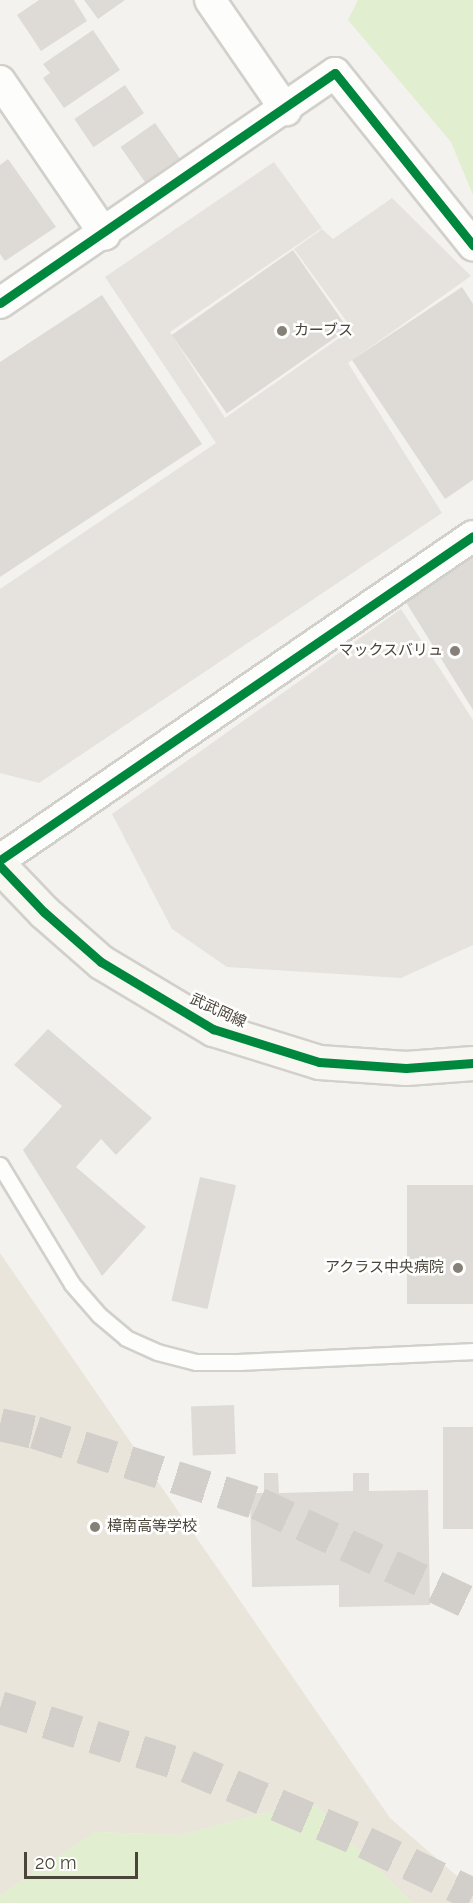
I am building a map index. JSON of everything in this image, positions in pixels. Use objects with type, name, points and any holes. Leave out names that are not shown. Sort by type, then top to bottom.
[{"type":"street","points":[[210,0],[286,110]]},
{"type":"street","points":[[0,303],[105,235],[286,110],[335,73],[473,245]]},
{"type":"street","points":[[0,81],[105,235]]},
{"type":"street","points":[[0,860],[473,536]]},
{"type":"street","name":"武武岡線","points":[[0,866],[44,912],[101,962],[213,1029],[319,1062],[406,1068],[473,1063]]},
{"type":"lane","points":[[0,1165],[72,1284],[99,1315],[126,1338],[157,1352],[196,1362],[240,1362],[473,1351]]},
{"type":"shaded area","points":[[274,162],[322,228],[170,332],[225,418],[352,329],[294,249],[322,229],[333,239],[392,198],[471,276],[348,363],[442,513],[39,783],[0,773],[0,589],[216,443],[105,277]]},
{"type":"shaded area","points":[[401,609],[473,720],[473,945],[401,978],[227,967],[172,929],[112,814]]},
{"type":"shaded area","name":"樟南高等学校","points":[[0,1253],[390,1818],[473,1890],[473,1903],[412,1903],[311,1801],[180,1835],[95,1832],[0,1895]]},
{"type":"green space","points":[[358,0],[473,0],[473,195],[451,142],[348,20]]},
{"type":"green space","points":[[311,1801],[412,1903],[0,1903],[0,1895],[95,1832],[180,1835]]},
{"type":"building","points":[[39,0],[74,0],[87,21],[41,51],[17,15]]},
{"type":"building","points":[[84,0],[125,0],[98,19]]},
{"type":"building","points":[[93,30],[120,70],[64,108],[43,78],[50,73],[43,64]]},
{"type":"building","points":[[125,85],[144,113],[93,147],[74,119]]},
{"type":"building","points":[[155,123],[180,159],[146,183],[121,147]]},
{"type":"building","points":[[8,159],[56,227],[5,261],[0,254],[0,165]]},
{"type":"building","points":[[293,250],[348,329],[227,414],[172,335]]},
{"type":"building","points":[[462,287],[473,304],[473,480],[445,499],[352,360]]},
{"type":"building","points":[[102,295],[202,444],[0,577],[0,362]]},
{"type":"building","name":"マックスバリュ","points":[[473,543],[473,710],[399,591]]},
{"type":"building","points":[[48,1029],[152,1118],[116,1155],[101,1139],[76,1167],[146,1227],[102,1276],[23,1150],[62,1106],[14,1065]]},
{"type":"building","points":[[200,1177],[236,1185],[207,1309],[171,1301]]},
{"type":"building","points":[[407,1185],[473,1185],[473,1304],[407,1304]]},
{"type":"building","points":[[234,1405],[236,1454],[193,1455],[191,1407]]},
{"type":"building","points":[[443,1427],[473,1427],[473,1529],[443,1529]]},
{"type":"building","points":[[264,1473],[278,1473],[279,1493],[353,1491],[353,1473],[369,1473],[369,1491],[428,1490],[430,1605],[339,1607],[339,1585],[252,1587],[250,1493],[264,1493]]},
{"type":"tunnel","points":[[0,1424],[35,1432],[258,1503],[473,1604]]},
{"type":"tunnel","points":[[0,1707],[187,1766],[365,1842],[473,1894]]},
{"type":"cycle path","points":[[0,303],[335,73],[473,245]]},
{"type":"cycle path","points":[[0,860],[473,536]]},
{"type":"cycle path","points":[[0,866],[44,912],[101,962],[213,1029],[319,1062],[406,1068],[473,1063]]},
{"type":"place","name":"カーブス","points":[[282,331]]},
{"type":"place","name":"マックスバリュ","points":[[455,651]]},
{"type":"place","name":"アクラス中央病院","points":[[458,1268]]},
{"type":"place","name":"樟南高等学校","points":[[95,1527]]}]
